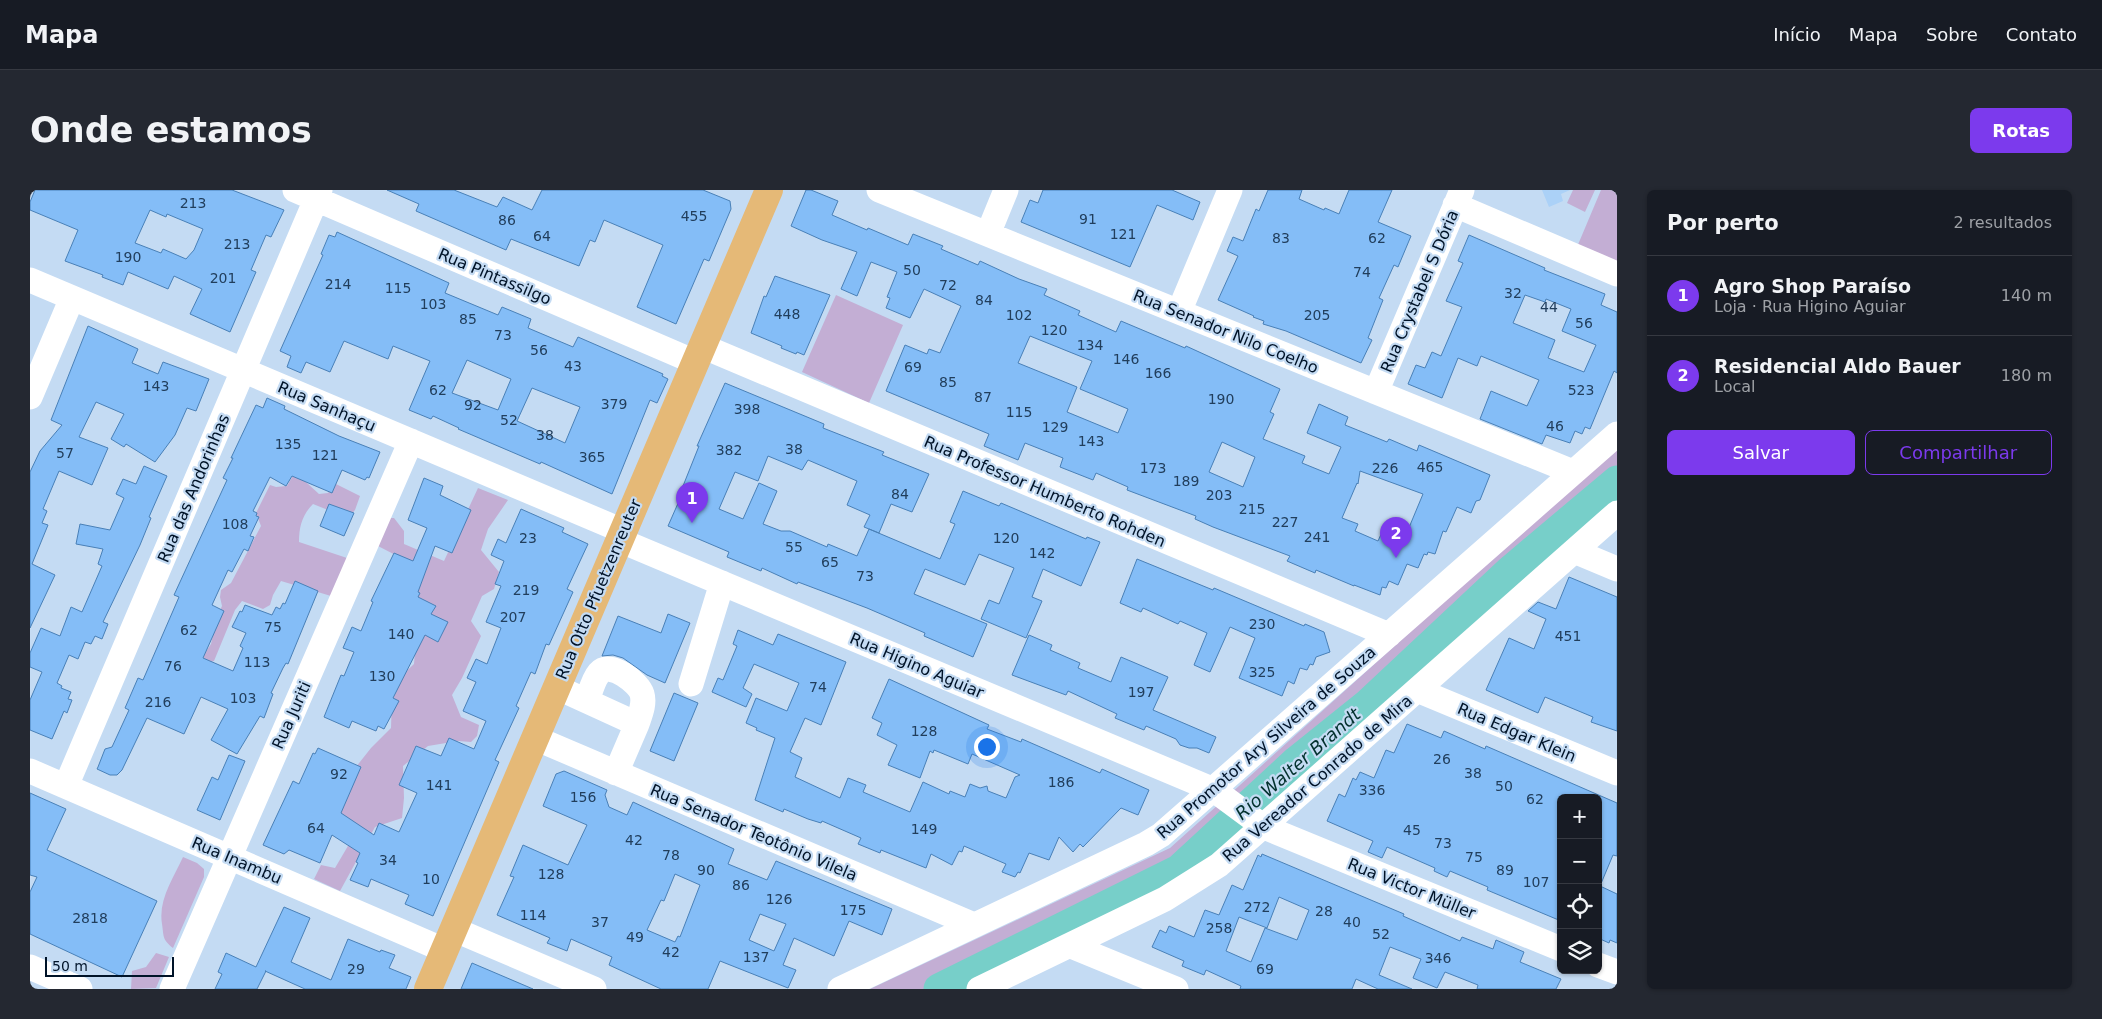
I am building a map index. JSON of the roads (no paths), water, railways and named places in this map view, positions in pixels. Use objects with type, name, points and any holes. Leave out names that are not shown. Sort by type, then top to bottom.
[{"type":"main road","name":"Rua Otto Pfuetzenreuter","points":[[428,989],[769,190]]},
{"type":"street","name":"Rua Senador Nilo Coelho","points":[[879,190],[1573,472]]},
{"type":"street","points":[[988,234],[1006,190]]},
{"type":"street","points":[[1179,312],[1230,190]]},
{"type":"street","name":"Rua Pintassilgo","points":[[310,193],[699,354]]},
{"type":"street","name":"Rua das Andorinhas","points":[[66,786],[243,370],[310,193]]},
{"type":"street","points":[[1459,198],[1617,274]]},
{"type":"street","name":"Rua Crystabel S Dória","points":[[1376,392],[1459,198]]},
{"type":"street","name":"Rua Sanhaçu","points":[[30,280],[411,441],[621,535]]},
{"type":"street","points":[[30,397],[72,298]]},
{"type":"street","name":"Rua Professor Humberto Rohden","points":[[699,354],[1389,635]]},
{"type":"street","name":"Rua Promotor Ary Silveira de Souza","points":[[840,989],[1161,836],[1617,434]]},
{"type":"street","name":"Rua Juriti","points":[[172,989],[411,441]]},
{"type":"street","name":"Rua Vereador Conrado de Mira","points":[[979,989],[1165,899],[1219,865],[1617,513]]},
{"type":"street","name":"Rua Higino Aguiar","points":[[621,535],[722,583],[1214,790],[1264,827]]},
{"type":"street","points":[[1574,551],[1617,569]]},
{"type":"street","points":[[691,684],[722,583]]},
{"type":"street","points":[[587,701],[600,672],[606,669],[613,669],[627,677],[640,688],[643,695],[644,702],[637,724],[616,773]]},
{"type":"street","points":[[556,687],[637,724]]},
{"type":"street","name":"Rua Edgar Klein","points":[[1417,690],[1617,773]]},
{"type":"street","name":"Rua Senador Teotônio Vilela","points":[[534,738],[974,925]]},
{"type":"street","name":"Rua Inambu","points":[[30,771],[230,857],[449,939],[594,989]]},
{"type":"street","name":"Rua Victor Müller","points":[[1264,827],[1557,947]]},
{"type":"street","points":[[1071,946],[1141,982],[1176,989]]},
{"type":"street","points":[[1602,966],[1617,972]]},
{"type":"street","points":[[30,967],[80,989]]},
{"type":"waterway","name":"Rio Walter Brandt","points":[[939,989],[1179,870],[1297,761],[1368,704],[1510,571],[1617,481]]},
{"type":"place","name":"Agro Shop Paraíso","points":[[692,523]]},
{"type":"place","name":"Residencial Aldo Bauer","points":[[1396,558]]}]
